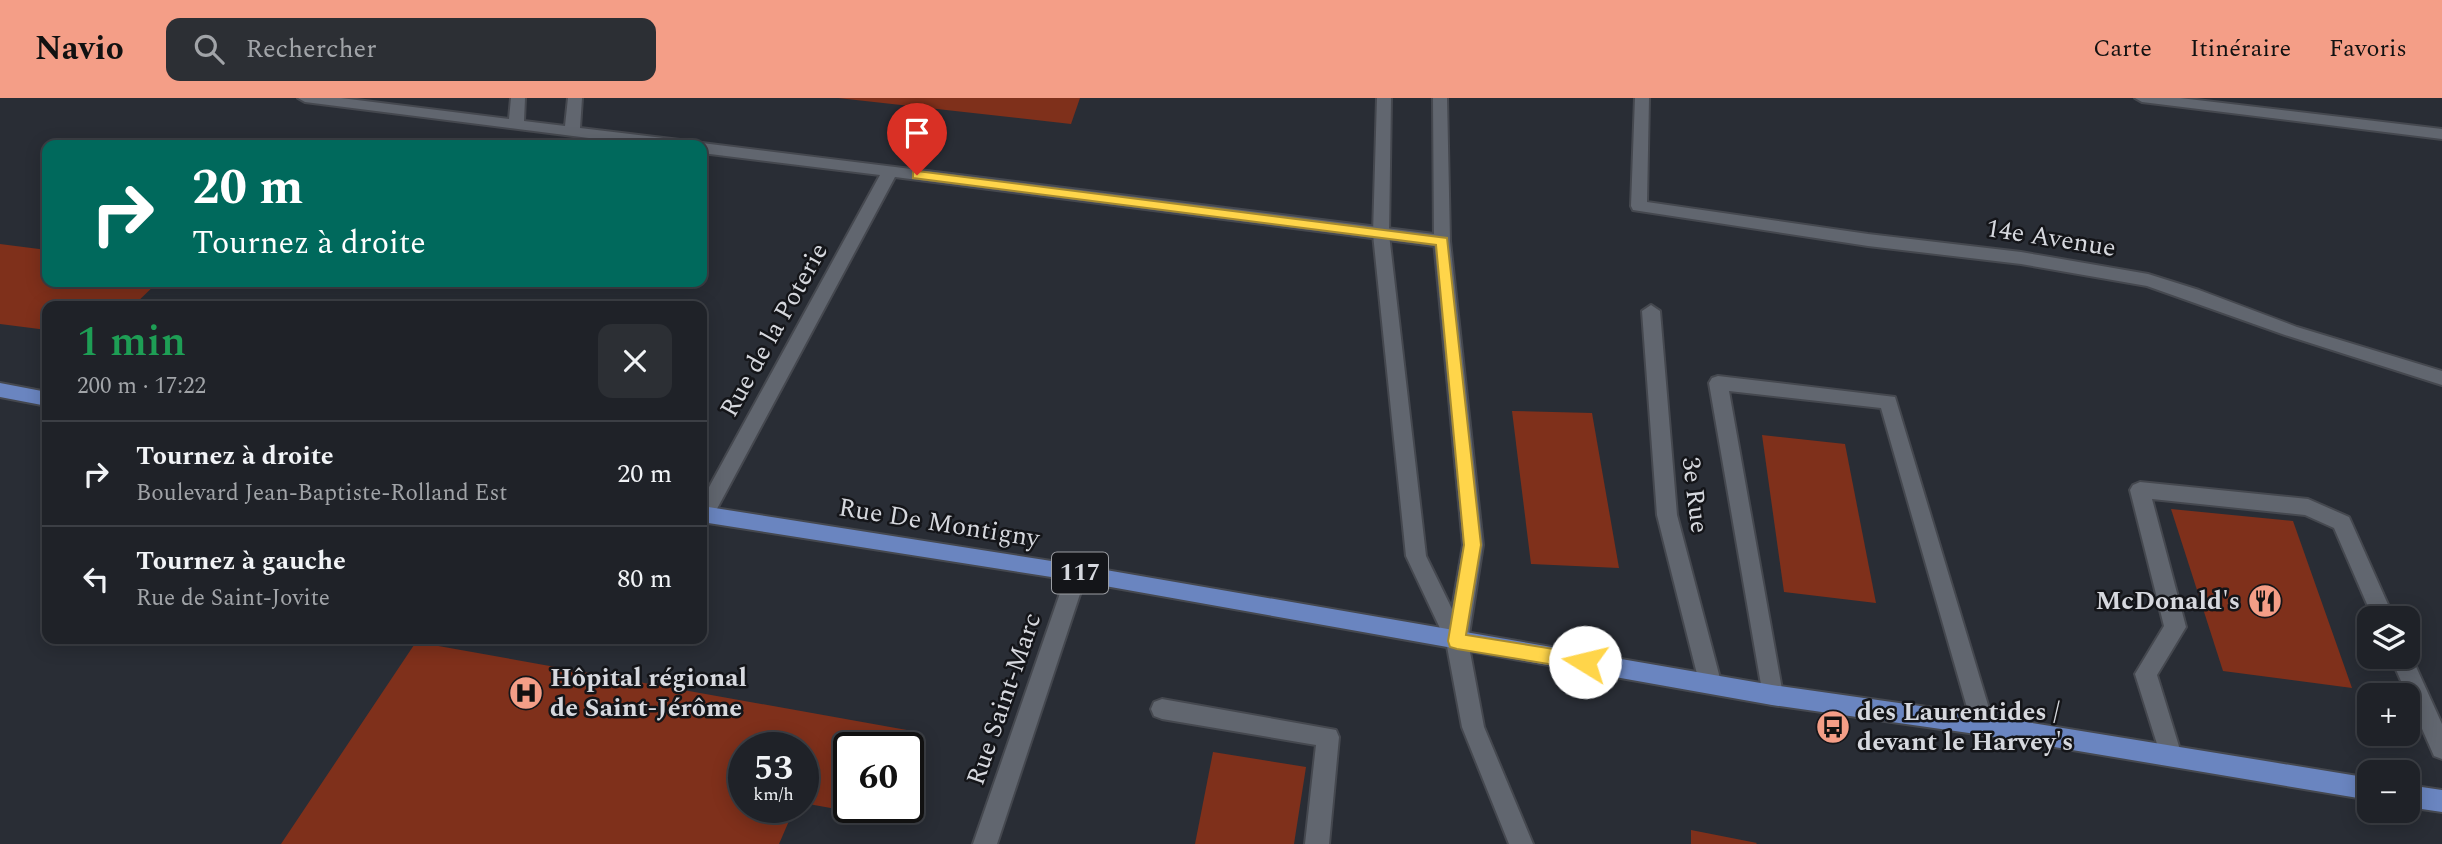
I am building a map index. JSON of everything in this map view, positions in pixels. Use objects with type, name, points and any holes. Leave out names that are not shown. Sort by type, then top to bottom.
[{"type":"main road","points":[[0,390],[42,398]]},
{"type":"main road","name":"Rue De Montigny","points":[[707,515],[1077,573],[1457,641]]},
{"type":"main road","name":"117","points":[[1457,641],[1710,682],[1772,695],[1983,724],[2357,787]]},
{"type":"main road","points":[[2420,798],[2442,802]]},
{"type":"street","points":[[305,98],[638,140]]},
{"type":"street","points":[[516,125],[519,98]]},
{"type":"street","points":[[572,132],[575,98]]},
{"type":"street","points":[[1384,98],[1381,234],[1416,556],[1457,641],[1473,727],[1521,844]]},
{"type":"street","points":[[1440,98],[1442,242],[1473,545],[1457,641]]},
{"type":"street","name":"14e Avenue","points":[[1642,98],[1639,206],[1868,240],[2021,258],[2148,280],[2291,331],[2442,378]]},
{"type":"street","points":[[2142,98],[2442,134]]},
{"type":"street","points":[[707,149],[1442,242]]},
{"type":"street","name":"Rue de la Poterie","points":[[707,507],[890,172]]},
{"type":"street","name":"3e Rue","points":[[1651,311],[1667,515],[1710,682]]},
{"type":"street","points":[[1772,695],[1718,383],[1888,402],[1983,724]]},
{"type":"street","points":[[2171,756],[2146,674],[2175,627],[2140,490],[2308,507],[2342,523],[2379,606]]},
{"type":"street","name":"Rue Saint-Marc","points":[[985,844],[1077,573]]},
{"type":"street","points":[[2407,669],[2442,749]]},
{"type":"street","points":[[1162,709],[1328,737],[1317,844]]},
{"type":"building","points":[[838,98],[1080,98],[1071,124]]},
{"type":"building","points":[[0,244],[42,249],[42,287],[153,287],[138,301],[42,301],[42,329],[0,324]]},
{"type":"building","points":[[1512,411],[1592,413],[1619,568],[1531,564]]},
{"type":"building","points":[[1762,435],[1845,444],[1876,603],[1784,592]]},
{"type":"building","points":[[2171,509],[2293,521],[2352,688],[2223,671]]},
{"type":"building","points":[[415,644],[427,644],[918,732],[833,732],[833,808],[819,806],[819,732],[728,732],[728,823],[788,823],[779,844],[281,844]]},
{"type":"building","points":[[1213,752],[1306,767],[1294,844],[1195,844]]},
{"type":"building","points":[[1691,830],[1757,843],[1691,844]]},
{"type":"place","name":"McDonald's","points":[[2265,601]]},
{"type":"place","name":"Hôpital régional de Saint-Jérôme","points":[[526,693]]},
{"type":"place","name":"des Laurentides / devant le Harvey's","points":[[1833,727]]},
{"type":"route","points":[[917,175],[1442,242],[1473,545],[1457,641],[1585,662]]}]
